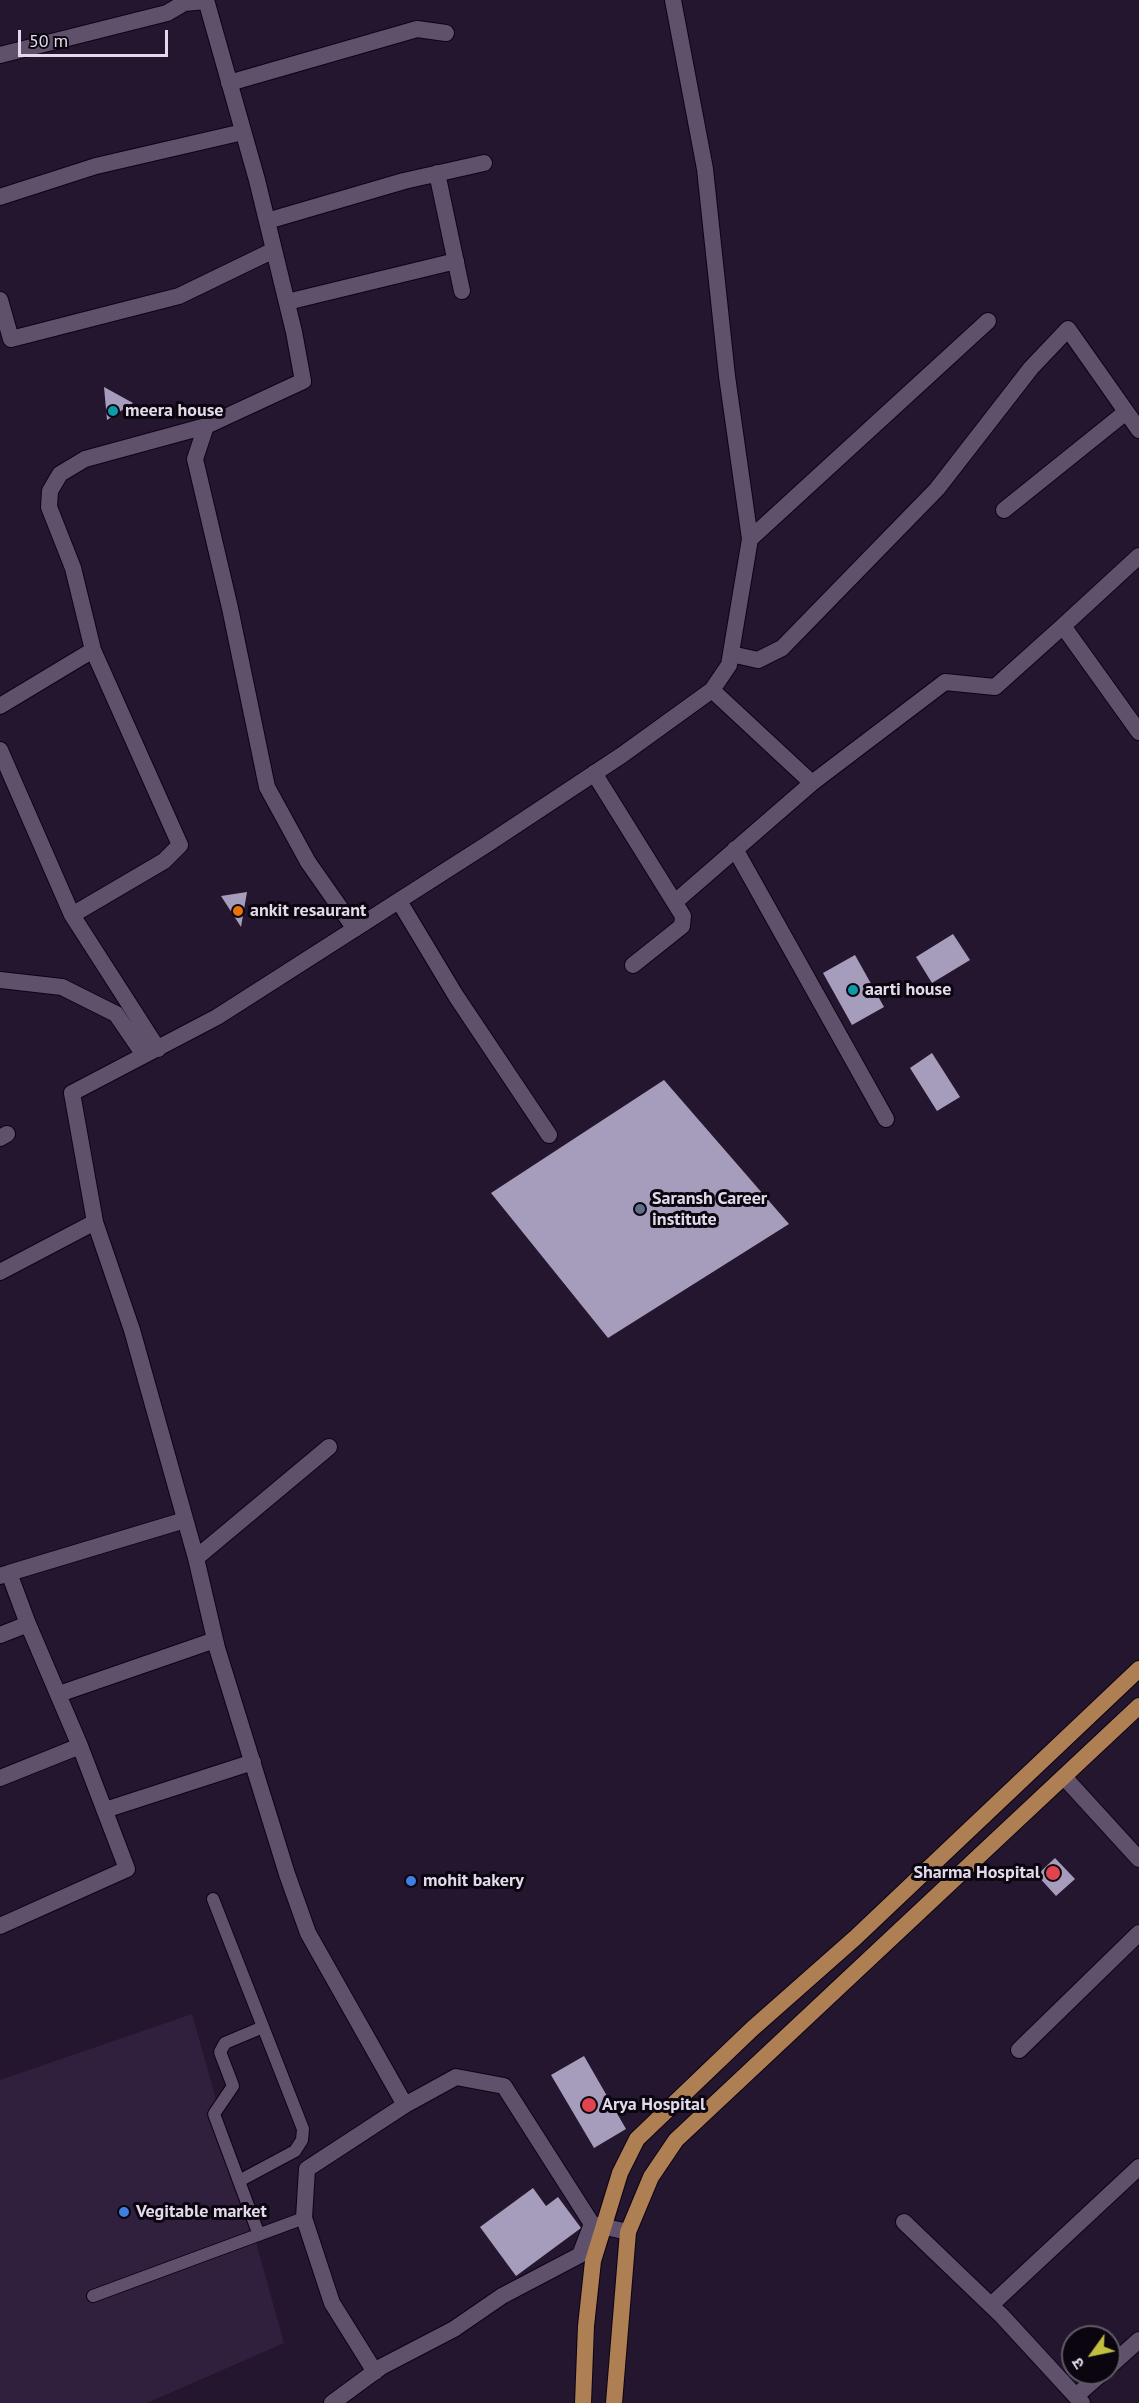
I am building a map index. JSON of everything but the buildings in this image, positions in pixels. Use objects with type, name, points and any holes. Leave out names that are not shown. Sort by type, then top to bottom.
[{"type":"main road","points":[[583,2403],[587,2315],[597,2225],[637,2139],[752,2029],[855,1938],[1139,1669]]},
{"type":"main road","points":[[614,2403],[628,2232],[651,2177],[676,2140],[1139,1706]]},
{"type":"street","points":[[0,55],[167,13],[184,3],[206,0],[267,220],[303,381],[206,426],[85,459],[60,474],[50,490],[49,507],[73,568],[93,650],[180,845],[164,861],[72,915]]},
{"type":"street","points":[[405,2105],[308,1933],[215,1640],[196,1558],[132,1330],[95,1222],[72,1094],[217,1017],[399,901],[594,773],[712,690],[729,665],[750,539],[727,376],[705,169],[672,0]]},
{"type":"street","points":[[229,83],[417,29],[446,33]]},
{"type":"street","points":[[0,197],[96,166],[243,132]]},
{"type":"street","points":[[267,220],[437,173],[484,163]]},
{"type":"street","points":[[437,173],[462,291]]},
{"type":"street","points":[[0,300],[5,340],[179,296],[274,250]]},
{"type":"street","points":[[287,302],[456,261]]},
{"type":"street","points":[[750,539],[988,321]]},
{"type":"street","points":[[731,654],[758,660],[782,648],[938,489],[1031,368],[1068,329],[1139,430]]},
{"type":"street","points":[[1004,510],[1126,412]]},
{"type":"street","points":[[206,426],[195,459],[230,608],[267,787],[308,861],[356,928]]},
{"type":"street","points":[[675,902],[812,783],[945,682],[995,687],[1139,556]]},
{"type":"street","points":[[1063,626],[1139,733]]},
{"type":"street","points":[[0,706],[93,650]]},
{"type":"street","points":[[712,690],[812,783]]},
{"type":"street","points":[[0,750],[72,915],[151,1052]]},
{"type":"street","points":[[594,773],[683,916],[682,926],[633,965]]},
{"type":"street","points":[[735,849],[886,1119]]},
{"type":"street","points":[[399,901],[456,996],[549,1135]]},
{"type":"street","points":[[0,980],[62,987],[116,1014],[151,1052]]},
{"type":"street","points":[[0,1272],[95,1222]]},
{"type":"street","points":[[196,1558],[329,1446]]},
{"type":"street","points":[[0,1926],[127,1869],[59,1694],[5,1574],[185,1520]]},
{"type":"street","points":[[0,1635],[28,1624]]},
{"type":"street","points":[[59,1694],[215,1640]]},
{"type":"street","points":[[0,1778],[80,1746]]},
{"type":"street","points":[[105,1810],[253,1762]]},
{"type":"street","points":[[1064,1777],[1139,1859]]},
{"type":"street","points":[[1019,2050],[1139,1933]]},
{"type":"street","points":[[375,2372],[332,2303],[304,2218],[307,2169],[405,2105],[456,2077],[504,2086],[597,2225],[628,2232]]},
{"type":"street","points":[[991,2305],[1139,2167]]},
{"type":"street","points":[[904,2222],[991,2305],[1079,2400],[1092,2385]]},
{"type":"street","points":[[332,2403],[375,2372],[454,2329],[502,2296],[580,2255],[597,2225]]},
{"type":"street","points":[[1121,2356],[1139,2340]]},
{"type":"lane","points":[[213,1899],[303,2129],[302,2140],[296,2151],[239,2181]]},
{"type":"lane","points":[[260,2235],[214,2114],[233,2086],[220,2052],[225,2043],[263,2027]]},
{"type":"lane","points":[[93,2296],[304,2218]]},
{"type":"shaded area","name":"Vegitable market","points":[[192,2014],[284,2343],[147,2403],[0,2403],[0,2080]]},
{"type":"place","name":"meera house","points":[[113,411]]},
{"type":"place","name":"ankit resaurant","points":[[238,911]]},
{"type":"place","name":"aarti house","points":[[853,990]]},
{"type":"place","name":"Saransh Career institute","points":[[640,1209]]},
{"type":"place","name":"Sharma Hospital","points":[[1053,1873]]},
{"type":"place","name":"mohit bakery","points":[[411,1881]]},
{"type":"place","name":"Arya Hospital","points":[[589,2105]]},
{"type":"place","name":"Vegitable market","points":[[124,2212]]}]
